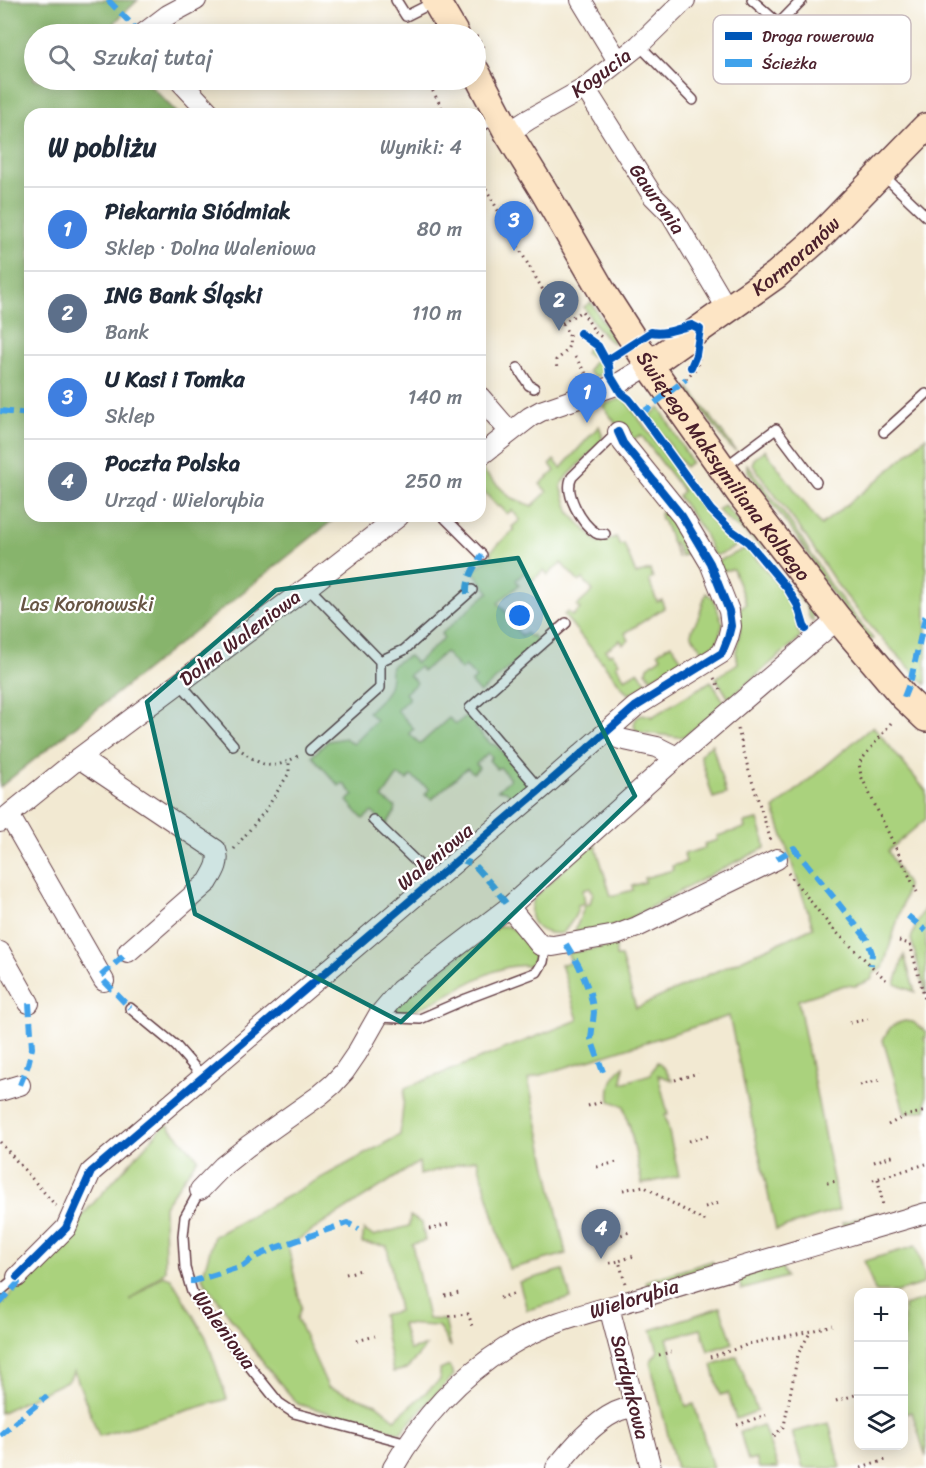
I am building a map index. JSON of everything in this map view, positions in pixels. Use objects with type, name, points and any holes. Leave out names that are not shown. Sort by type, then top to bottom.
[{"type":"main road","points":[[435,0],[449,24]]},
{"type":"main road","name":"Świętego Maksymiliana Kolbego","points":[[483,90],[496,125],[545,193],[603,293],[650,365],[740,493],[838,620],[904,697],[926,718]]},
{"type":"main road","name":"Kormoranów","points":[[650,365],[776,275],[815,241],[926,127]]},
{"type":"street","points":[[156,24],[195,0]]},
{"type":"street","points":[[581,0],[618,61]]},
{"type":"street","name":"Kogucia","points":[[496,125],[528,120],[585,88],[639,45],[685,0]]},
{"type":"street","name":"Gawronia","points":[[585,88],[653,196],[671,214],[728,310]]},
{"type":"street","points":[[188,90],[205,108]]},
{"type":"street","points":[[486,451],[540,411],[616,385],[650,365]]},
{"type":"street","points":[[486,404],[510,432]]},
{"type":"street","name":"Waleniowa","points":[[17,1277],[66,1228],[91,1172],[635,707],[722,653],[731,627],[729,611],[710,563],[682,516],[620,437]]},
{"type":"street","name":"Dolna Waleniowa","points":[[104,981],[4,818],[79,758],[391,522]]},
{"type":"street","name":"Waleniowa","points":[[200,1190],[223,1166],[248,1146],[333,1084],[357,1053],[378,1016],[400,990],[509,907],[677,757],[838,620]]},
{"type":"street","points":[[610,730],[620,739],[657,747],[677,757]]},
{"type":"street","points":[[79,758],[216,850],[218,856],[218,862],[208,882],[128,952]]},
{"type":"street","points":[[509,907],[540,945],[553,946],[615,935],[637,927],[777,859]]},
{"type":"street","points":[[0,952],[29,1003]]},
{"type":"street","points":[[0,1091],[20,1085]]},
{"type":"street","name":"Wielorybia","points":[[393,1468],[425,1418],[440,1402],[465,1377],[524,1337],[609,1306],[926,1213]]},
{"type":"street","name":"Sardynkowa","points":[[609,1306],[651,1468]]},
{"type":"street","points":[[556,1468],[588,1432],[602,1421],[617,1412],[634,1407]]},
{"type":"lane","points":[[396,0],[406,16],[435,0]]},
{"type":"lane","points":[[752,0],[769,15]]},
{"type":"lane","points":[[786,15],[802,0]]},
{"type":"lane","points":[[639,45],[693,100]]},
{"type":"lane","points":[[880,173],[926,216]]},
{"type":"lane","points":[[518,369],[529,386],[534,388]]},
{"type":"lane","points":[[884,432],[926,394]]},
{"type":"lane","points":[[723,468],[776,429],[816,482]]},
{"type":"lane","points":[[605,534],[597,534],[578,514],[569,483],[572,477],[620,437]]},
{"type":"lane","points":[[449,522],[482,555]]},
{"type":"lane","points":[[308,587],[380,661],[380,688],[310,750]]},
{"type":"lane","points":[[380,661],[404,650],[472,590]]},
{"type":"lane","points":[[540,790],[470,708],[566,623]]},
{"type":"lane","points":[[180,682],[233,745]]},
{"type":"lane","points":[[373,820],[435,880]]},
{"type":"lane","points":[[378,1016],[420,1019],[537,972],[543,962],[546,945]]},
{"type":"lane","points":[[130,1008],[176,1046],[204,1077]]},
{"type":"lane","name":"Waleniowa","points":[[200,1190],[185,1218],[183,1236],[185,1268],[192,1292],[279,1403],[294,1413],[408,1443]]},
{"type":"lane","points":[[0,1291],[17,1277]]},
{"type":"path","points":[[433,90],[442,108]]},
{"type":"path","points":[[486,189],[569,335],[569,348],[556,360],[557,370]]},
{"type":"path","points":[[562,323],[582,311],[596,332],[609,345]]},
{"type":"path","points":[[691,367],[696,355],[700,329]]},
{"type":"path","points":[[575,357],[592,381]]},
{"type":"path","points":[[705,663],[722,692],[738,730],[777,859],[831,927],[886,980]]},
{"type":"path","points":[[891,723],[859,763],[861,776],[917,892]]},
{"type":"path","points":[[233,745],[257,763],[272,766],[289,761],[310,750]]},
{"type":"path","points":[[218,862],[232,852],[265,811],[289,773],[289,761]]},
{"type":"path","points":[[899,940],[910,944],[926,1003]]},
{"type":"path","points":[[850,1023],[868,1019]]},
{"type":"path","points":[[675,1080],[698,1073]]},
{"type":"path","points":[[860,1085],[880,1080]]},
{"type":"path","points":[[588,1106],[604,1101]]},
{"type":"path","points":[[888,1125],[905,1116],[926,1111]]},
{"type":"path","points":[[690,1141],[708,1136]]},
{"type":"path","points":[[0,1142],[69,1221]]},
{"type":"path","points":[[874,1162],[895,1155]]},
{"type":"path","points":[[597,1167],[617,1162]]},
{"type":"path","points":[[873,1180],[926,1164]]},
{"type":"path","points":[[878,1179],[883,1206]]},
{"type":"path","points":[[827,1183],[837,1181]]},
{"type":"path","points":[[623,1190],[643,1186],[708,1222]]},
{"type":"path","points":[[705,1207],[719,1203]]},
{"type":"path","points":[[429,1229],[449,1224]]},
{"type":"path","points":[[610,1239],[632,1231]]},
{"type":"path","points":[[610,1263],[637,1255]]},
{"type":"path","points":[[618,1261],[625,1283]]},
{"type":"path","points":[[346,1274],[362,1270]]},
{"type":"path","points":[[445,1296],[459,1293]]},
{"type":"path","points":[[500,1298],[513,1294]]},
{"type":"path","points":[[449,1316],[468,1314],[474,1329]]},
{"type":"path","points":[[710,1357],[747,1344],[832,1325]]},
{"type":"path","points":[[774,1436],[784,1426],[798,1354],[811,1331]]},
{"type":"path","points":[[357,1341],[375,1336]]},
{"type":"path","points":[[659,1355],[671,1352]]},
{"type":"path","points":[[836,1401],[854,1395]]},
{"type":"path","points":[[737,1425],[766,1415]]},
{"type":"path","points":[[861,1468],[889,1460]]},
{"type":"highlighted area","points":[[518,558],[635,796],[401,1022],[195,914],[147,702],[276,590]]},
{"type":"green space","name":"Las Koronowski","points":[[0,0],[138,0],[116,24],[24,24],[24,90],[155,90],[172,108],[24,108],[24,522],[331,522],[0,787]]},
{"type":"green space","points":[[591,302],[615,342],[613,343],[600,331],[584,307]]},
{"type":"green space","points":[[588,345],[595,349],[602,361],[604,370],[601,375],[591,375],[588,371],[596,358],[585,353]]},
{"type":"green space","points":[[689,388],[736,451],[730,447],[687,390]]},
{"type":"green space","points":[[620,399],[627,402],[715,525],[736,540],[739,543],[737,545],[714,556],[703,531],[678,496],[683,491],[641,435],[627,439],[603,406]]},
{"type":"green space","points":[[660,408],[691,462],[685,467],[649,416]]},
{"type":"green space","points":[[599,426],[602,441],[563,481],[561,486],[570,513],[598,543],[616,537],[620,545],[624,544],[636,574],[650,570],[653,578],[649,580],[657,602],[662,600],[664,608],[625,633],[629,640],[623,644],[620,640],[606,650],[609,655],[612,653],[619,663],[616,665],[625,679],[638,671],[647,683],[628,694],[564,615],[568,612],[572,616],[580,609],[577,606],[593,591],[583,579],[579,582],[561,563],[548,575],[544,570],[533,580],[525,572],[516,580],[519,585],[498,603],[516,623],[513,626],[522,636],[526,633],[530,637],[532,635],[537,641],[536,644],[480,693],[471,683],[476,678],[465,666],[461,670],[445,652],[423,671],[419,667],[409,675],[417,683],[405,693],[409,698],[397,710],[414,729],[409,733],[420,744],[449,718],[456,724],[469,714],[475,720],[476,729],[491,744],[496,745],[529,783],[528,785],[514,799],[506,791],[498,790],[510,779],[500,767],[497,769],[489,760],[492,757],[488,753],[476,764],[479,768],[473,773],[467,768],[432,799],[425,795],[429,789],[411,776],[407,780],[398,775],[382,798],[395,807],[395,812],[386,825],[372,812],[363,819],[347,801],[354,795],[343,783],[339,786],[312,756],[328,741],[345,738],[353,744],[376,720],[368,712],[386,692],[394,664],[409,656],[416,663],[444,638],[441,634],[489,592],[473,571],[492,555],[490,552],[514,530],[512,527],[520,520],[512,510],[507,514],[486,494],[486,474],[510,497],[532,506],[547,492],[540,484],[555,471],[550,464],[554,460],[561,468]]},
{"type":"green space","points":[[926,437],[926,685],[878,635],[838,586],[804,534],[752,464],[754,459],[765,450],[821,525],[878,480]]},
{"type":"green space","points":[[747,464],[799,534],[828,582],[873,639],[867,641],[817,572],[796,536],[750,474]]},
{"type":"green space","points":[[724,505],[765,548],[763,549],[718,510]]},
{"type":"green space","points":[[662,511],[679,524],[692,550],[689,553],[681,556],[676,544],[673,543],[678,558],[663,520],[661,520]]},
{"type":"green space","points":[[744,549],[749,550],[797,611],[797,629],[801,637],[729,699],[716,678],[738,663],[736,652],[740,630],[738,613],[746,604],[733,569],[723,571],[716,562]]},
{"type":"green space","points":[[794,583],[812,605],[813,622],[793,585]]},
{"type":"green space","points":[[706,593],[713,598],[723,624],[717,643],[703,652],[691,634]]},
{"type":"green space","points":[[671,644],[682,660],[651,679],[646,671],[648,667],[661,657],[658,652]]},
{"type":"green space","points":[[711,681],[725,703],[685,736],[637,732],[634,724],[637,718],[643,715],[652,717]]},
{"type":"green space","points":[[873,726],[926,791],[926,819],[888,851],[907,885],[883,968],[874,973],[871,980],[855,986],[845,985],[798,1000],[839,1210],[776,1230],[729,1016],[528,1079],[566,1254],[509,1269],[477,1159],[420,1175],[419,1162],[288,1246],[301,1307],[297,1319],[328,1387],[376,1404],[395,1419],[440,1380],[440,1370],[449,1366],[454,1375],[400,1433],[298,1404],[267,1368],[202,1278],[214,1236],[400,1135],[405,1088],[578,1020],[561,964],[572,963],[567,953],[616,945],[616,957],[621,957],[636,1008],[813,927],[774,809]]},
{"type":"green space","points":[[712,744],[726,794],[713,798],[700,755]]},
{"type":"green space","points":[[758,820],[765,848],[719,870],[616,926],[574,933],[585,905],[590,904],[593,892],[590,888],[583,890],[585,903],[578,905],[575,916],[563,933],[547,932],[535,925],[532,920],[532,905],[535,897],[594,840],[611,896],[633,890],[632,886],[645,882],[644,878],[673,870],[672,866],[686,862],[684,854],[705,848],[704,844],[718,840],[717,836],[745,828],[744,823]]},
{"type":"green space","points":[[926,906],[926,994],[911,939]]},
{"type":"green space","points":[[503,926],[517,932],[535,953],[534,960],[529,966],[502,969],[474,980],[434,1002],[410,1011],[398,1012],[396,1007],[398,1004],[494,928]]},
{"type":"green space","points":[[904,955],[915,992],[895,984]]},
{"type":"green space","points":[[905,1021],[913,1022],[926,1032],[926,1038],[924,1038],[926,1045],[926,1110],[905,1114],[883,1040],[891,1027]]},
{"type":"green space","points":[[657,1062],[672,1080],[658,1075],[668,1114],[665,1115],[679,1176],[642,1184],[624,1106],[610,1101],[610,1090],[614,1077],[624,1066],[622,1083],[651,1074]]},
{"type":"green space","points":[[166,1123],[198,1158],[164,1206],[165,1271],[130,1300],[163,1275],[171,1278],[206,1337],[227,1399],[99,1436],[74,1371],[69,1380],[0,1413],[0,1306]]},
{"type":"green space","points":[[878,1212],[874,1223],[844,1228],[842,1223]]},
{"type":"green space","points":[[410,1216],[422,1223],[425,1241],[412,1244],[428,1319],[445,1320],[451,1347],[438,1326],[402,1324],[409,1350],[426,1346],[407,1369],[393,1372],[382,1315],[399,1311],[387,1246],[362,1243],[364,1230],[373,1236],[409,1226]]},
{"type":"green space","points":[[916,1246],[925,1276],[923,1284],[908,1289],[874,1288],[864,1261]]},
{"type":"green space","points":[[712,1261],[714,1265],[647,1286],[646,1281]]},
{"type":"green space","points":[[776,1262],[786,1277],[741,1290],[739,1279],[743,1272]]},
{"type":"green space","points":[[563,1270],[571,1298],[527,1310],[519,1282]]},
{"type":"green space","points":[[926,1299],[926,1457],[912,1412],[908,1413],[908,1305]]},
{"type":"green space","points":[[720,1307],[733,1343],[708,1351],[701,1329],[667,1338],[686,1406],[694,1404],[713,1468],[676,1468],[650,1362],[658,1351],[651,1330]]},
{"type":"green space","points":[[737,1356],[757,1411],[736,1419],[728,1393],[720,1395],[712,1365]]},
{"type":"green space","points":[[829,1423],[841,1468],[803,1468],[792,1432]]},
{"type":"green space","points":[[763,1425],[778,1468],[759,1468],[756,1459],[748,1461],[740,1432]]},
{"type":"marked path","points":[[108,0],[131,24]]},
{"type":"marked path","points":[[641,414],[686,379]]},
{"type":"marked path","points":[[0,411],[24,413]]},
{"type":"marked path","points":[[467,594],[469,578],[482,555]]},
{"type":"marked path","points":[[904,697],[911,679],[926,613]]},
{"type":"marked path","points":[[777,859],[794,848],[867,939],[872,953],[871,965]]},
{"type":"marked path","points":[[459,859],[473,864],[509,907]]},
{"type":"marked path","points":[[908,916],[926,931]]},
{"type":"marked path","points":[[566,944],[579,966],[590,993],[594,1012],[591,1039],[603,1072]]},
{"type":"marked path","points":[[101,976],[128,952]]},
{"type":"marked path","points":[[104,981],[130,1008]]},
{"type":"marked path","points":[[20,1085],[32,1048],[29,1003]]},
{"type":"marked path","points":[[190,1281],[243,1266],[253,1258],[275,1248],[347,1223],[359,1229]]},
{"type":"marked path","points":[[0,1303],[18,1283],[17,1277]]},
{"type":"marked path","points":[[0,1435],[47,1396]]},
{"type":"cycle path","points":[[606,361],[651,332],[667,332],[692,325],[700,329],[696,355],[691,367]]},
{"type":"cycle path","points":[[580,333],[598,346],[609,366],[610,375],[621,393],[641,414],[711,510],[731,530],[748,542],[787,588],[798,606],[806,629]]},
{"type":"cycle path","points":[[17,1277],[66,1228],[91,1172],[635,707],[722,653],[731,626],[729,611],[710,563],[682,516],[623,443],[618,432]]},
{"type":"place","name":"U Kasi i Tomka","points":[[514,251]]},
{"type":"place","name":"ING Bank Śląski","points":[[559,331]]},
{"type":"place","name":"Piekarnia Siódmiak","points":[[587,423]]},
{"type":"place","name":"Poczta Polska","points":[[601,1259]]}]
